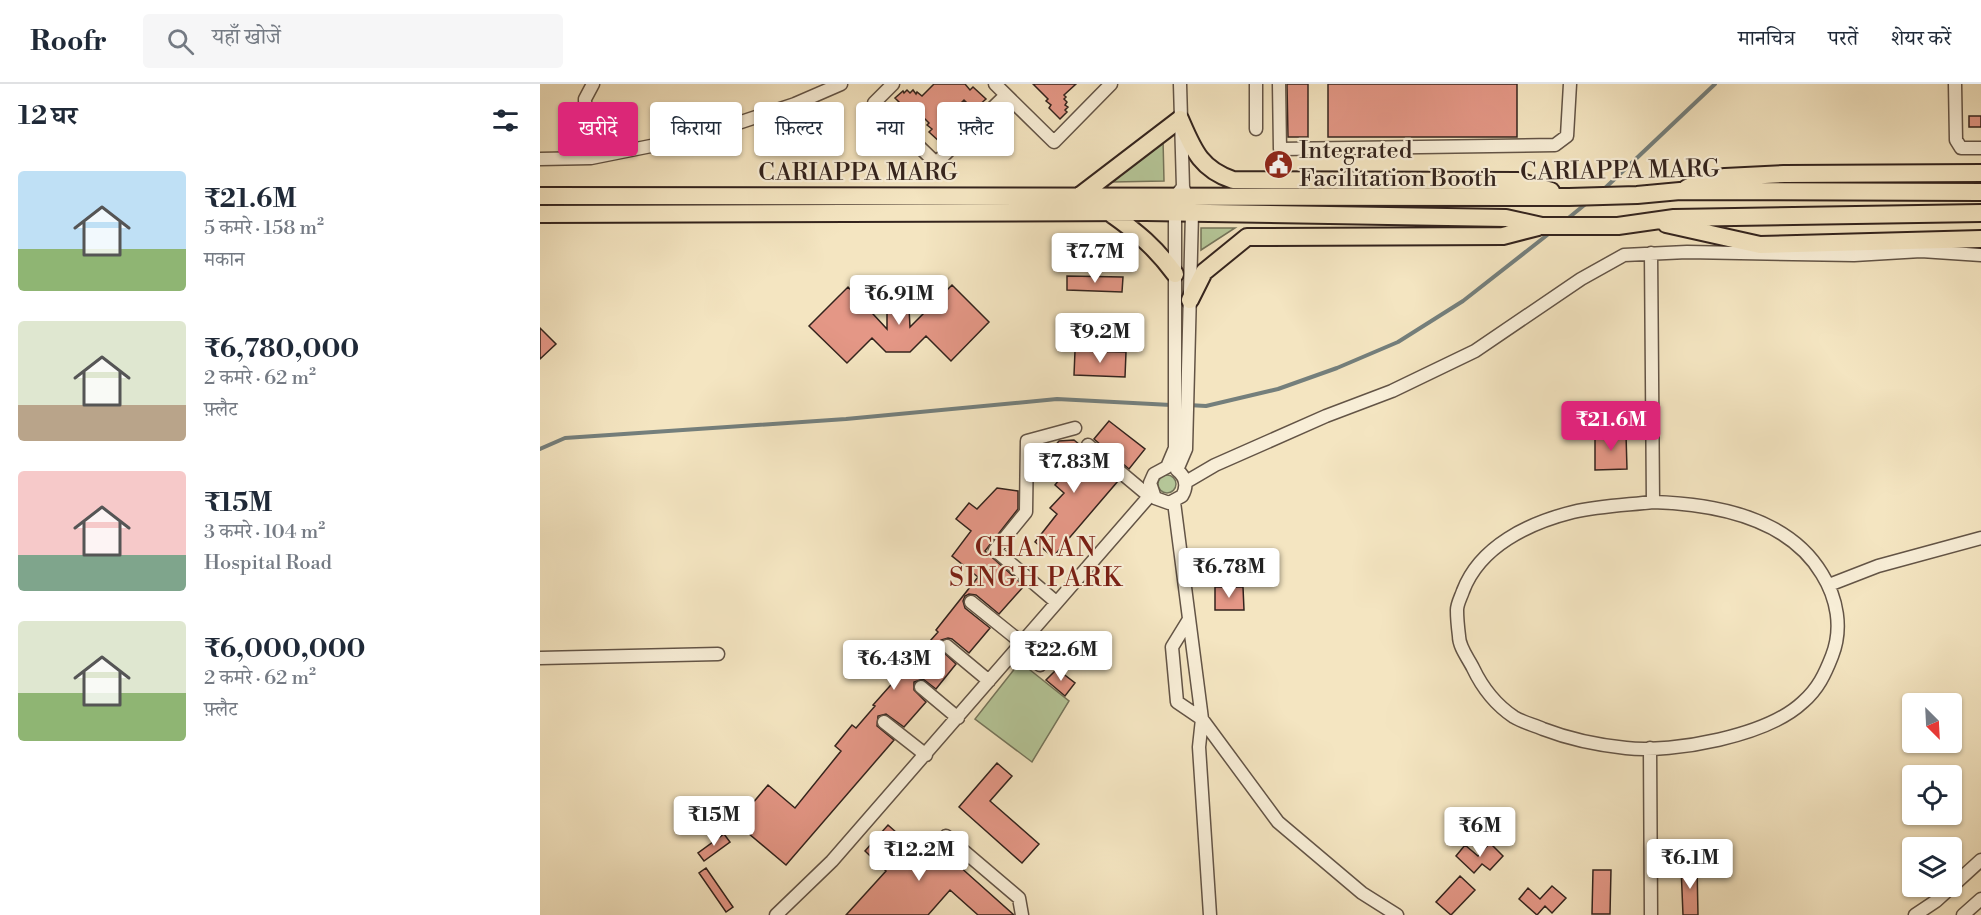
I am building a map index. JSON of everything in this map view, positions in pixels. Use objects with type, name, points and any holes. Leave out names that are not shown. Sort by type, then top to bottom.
[{"type":"main road","points":[[1077,197],[1180,119],[1193,150],[1200,159],[1215,172],[1233,180],[1518,182],[1569,197]]},
{"type":"main road","points":[[1680,191],[1704,180],[1725,177],[1784,174],[1981,173]]},
{"type":"main road","name":"CARIAPPA MARG","points":[[540,214],[902,205],[1077,197],[1569,197],[1680,191],[1981,192]]},
{"type":"main road","name":"CARIAPPA MARG","points":[[540,196],[1110,213],[1180,198]]},
{"type":"main road","name":"CARIAPPA MARG","points":[[1180,198],[1192,213],[1506,218],[1542,226],[1618,226],[1674,218],[1981,213]]},
{"type":"main road","points":[[1110,213],[1137,232],[1159,252],[1175,274]]},
{"type":"main road","points":[[1652,221],[1760,245],[1981,239]]},
{"type":"main road","points":[[1190,300],[1204,272],[1247,237],[1503,236],[1542,226]]},
{"type":"street","points":[[591,158],[586,133],[585,99],[592,84]]},
{"type":"street","points":[[540,159],[591,158],[696,137],[795,104],[841,84]]},
{"type":"street","points":[[893,84],[874,103],[936,164],[1006,95]]},
{"type":"street","points":[[995,84],[1054,142],[1112,84]]},
{"type":"street","points":[[776,915],[832,861],[1151,495],[1150,483],[1154,474],[1172,469],[1186,449],[1180,436],[1181,384],[1175,274],[1180,198],[1180,84]]},
{"type":"street","points":[[1256,84],[1256,129]]},
{"type":"street","points":[[1279,84],[1280,149],[1555,145],[1567,136],[1570,84]]},
{"type":"street","points":[[1955,84],[1956,140],[1961,148],[1981,148]]},
{"type":"street","points":[[1181,384],[1190,300],[1192,213]]},
{"type":"street","points":[[1186,482],[1215,465],[1326,416],[1392,391],[1475,351],[1581,279],[1624,255],[1698,252],[1854,255],[1921,251],[1981,255]]},
{"type":"street","points":[[1651,253],[1653,502]]},
{"type":"street","points":[[1056,602],[995,550],[1026,513],[1027,441],[1075,428]]},
{"type":"street","points":[[1088,445],[1159,501],[1174,502],[1185,492],[1186,482]]},
{"type":"street","points":[[1172,469],[1186,482]]},
{"type":"street","points":[[1174,502],[1202,719],[1199,747],[1210,915]]},
{"type":"street","points":[[1653,502],[1691,503],[1735,512],[1780,531],[1799,545],[1817,565],[1829,585],[1838,622],[1835,649],[1823,679],[1804,702],[1782,718],[1728,738],[1698,744],[1627,748],[1565,737],[1515,718],[1483,688],[1459,640],[1457,608],[1468,578],[1486,554],[1511,536],[1542,522],[1573,512],[1653,502]]},
{"type":"street","points":[[1829,585],[1878,566],[1981,538]]},
{"type":"street","points":[[972,602],[1040,665]]},
{"type":"street","points":[[1188,621],[1172,647],[1177,702],[1202,719],[1278,822],[1362,893],[1397,915]]},
{"type":"street","points":[[947,646],[989,681]]},
{"type":"street","points":[[540,658],[718,654]]},
{"type":"street","points":[[921,687],[958,718]]},
{"type":"street","points":[[885,722],[926,755]]},
{"type":"street","points":[[1650,748],[1651,915]]},
{"type":"street","points":[[945,836],[1019,898],[1022,915]]},
{"type":"street","points":[[1915,915],[1936,901],[1981,860]]},
{"type":"street","points":[[1963,915],[1981,899]]},
{"type":"green space","points":[[1163,139],[1164,181],[1113,182]]},
{"type":"green space","points":[[1201,228],[1235,228],[1201,250]]},
{"type":"green space","points":[[1167,475],[1173,478],[1176,484],[1173,490],[1167,493],[1161,490],[1158,484],[1161,478]]},
{"type":"green space","name":"CHANAN SINGH PARK","points":[[1020,662],[1069,701],[1032,762],[975,719]]},
{"type":"building","points":[[934,84],[965,84],[970,90],[973,87],[986,99],[983,102],[964,100],[962,102],[937,102],[937,139],[929,132],[932,129],[927,125],[929,123],[925,119],[925,102],[899,102],[895,98],[907,90],[910,93],[913,90],[922,96]]},
{"type":"building","points":[[1033,84],[1076,84],[1064,95],[1067,102],[1065,105],[1068,107],[1065,110],[1067,112],[1060,119],[1049,108],[1051,105],[1046,101],[1048,99]]},
{"type":"building","points":[[1287,84],[1308,84],[1308,137],[1288,137]]},
{"type":"building","points":[[1328,84],[1517,84],[1517,137],[1328,137]]},
{"type":"building","points":[[1969,116],[1981,116],[1981,127],[1969,127]]},
{"type":"building","points":[[1067,276],[1123,277],[1122,292],[1067,290]]},
{"type":"building","points":[[952,285],[989,322],[951,361],[926,336],[910,352],[886,352],[872,338],[847,363],[809,326],[848,287],[887,329],[887,309],[909,308],[910,327]]},
{"type":"building","points":[[540,328],[556,344],[540,359]]},
{"type":"building","points":[[1075,351],[1126,352],[1125,377],[1074,375]]},
{"type":"building","points":[[1109,421],[1145,449],[1129,469],[1094,439]]},
{"type":"building","points":[[1595,434],[1626,434],[1627,469],[1595,470]]},
{"type":"building","points":[[1074,440],[1083,451],[1118,481],[1053,557],[1035,542],[1057,514],[1050,508],[1064,493],[1055,485],[1067,470],[1048,454],[1059,441]]},
{"type":"building","points":[[997,488],[1018,491],[1018,509],[985,551],[1024,586],[999,614],[976,595],[965,596],[963,601],[965,608],[990,628],[969,653],[952,639],[941,640],[940,649],[956,664],[936,689],[923,679],[914,682],[914,690],[926,702],[904,727],[886,714],[878,716],[877,726],[894,740],[786,865],[736,823],[768,785],[795,808],[841,751],[835,746],[852,725],[856,728],[875,706],[873,705],[938,632],[936,630],[978,577],[952,556],[971,531],[956,519],[969,503],[977,509]]},
{"type":"building","points":[[1215,587],[1243,587],[1244,610],[1215,610]]},
{"type":"building","points":[[1057,669],[1075,683],[1065,696],[1046,680]]},
{"type":"building","points":[[997,763],[1012,776],[990,801],[1039,844],[1022,863],[959,807]]},
{"type":"building","points":[[888,825],[915,849],[922,841],[946,861],[949,857],[1014,915],[978,915],[950,890],[928,915],[846,915],[886,871],[865,851]]},
{"type":"building","points":[[724,834],[730,842],[704,861],[698,853]]},
{"type":"building","points":[[1490,843],[1503,856],[1490,870],[1482,864],[1474,873],[1456,856],[1465,845],[1478,856]]},
{"type":"building","points":[[1697,865],[1698,915],[1683,915],[1681,866]]},
{"type":"building","points":[[706,868],[733,907],[726,912],[699,873]]},
{"type":"building","points":[[1593,870],[1611,870],[1610,914],[1592,914]]},
{"type":"building","points":[[1460,876],[1475,890],[1451,915],[1436,902]]},
{"type":"building","points":[[1552,886],[1566,898],[1552,913],[1545,906],[1537,915],[1519,899],[1528,888],[1540,899]]},
{"type":"waterway","points":[[1603,190],[1715,84]]},
{"type":"waterway","points":[[1566,220],[1588,202]]},
{"type":"waterway","points":[[1188,405],[1206,406],[1278,389],[1337,368],[1398,342],[1463,301],[1551,232]]},
{"type":"waterway","points":[[540,449],[565,438],[846,419],[1057,399],[1171,405]]},
{"type":"place","name":"Integrated Facilitation Booth","points":[[1278,164]]},
{"type":"district","name":"CHANAN SINGH PARK","points":[[1036,562]]}]
